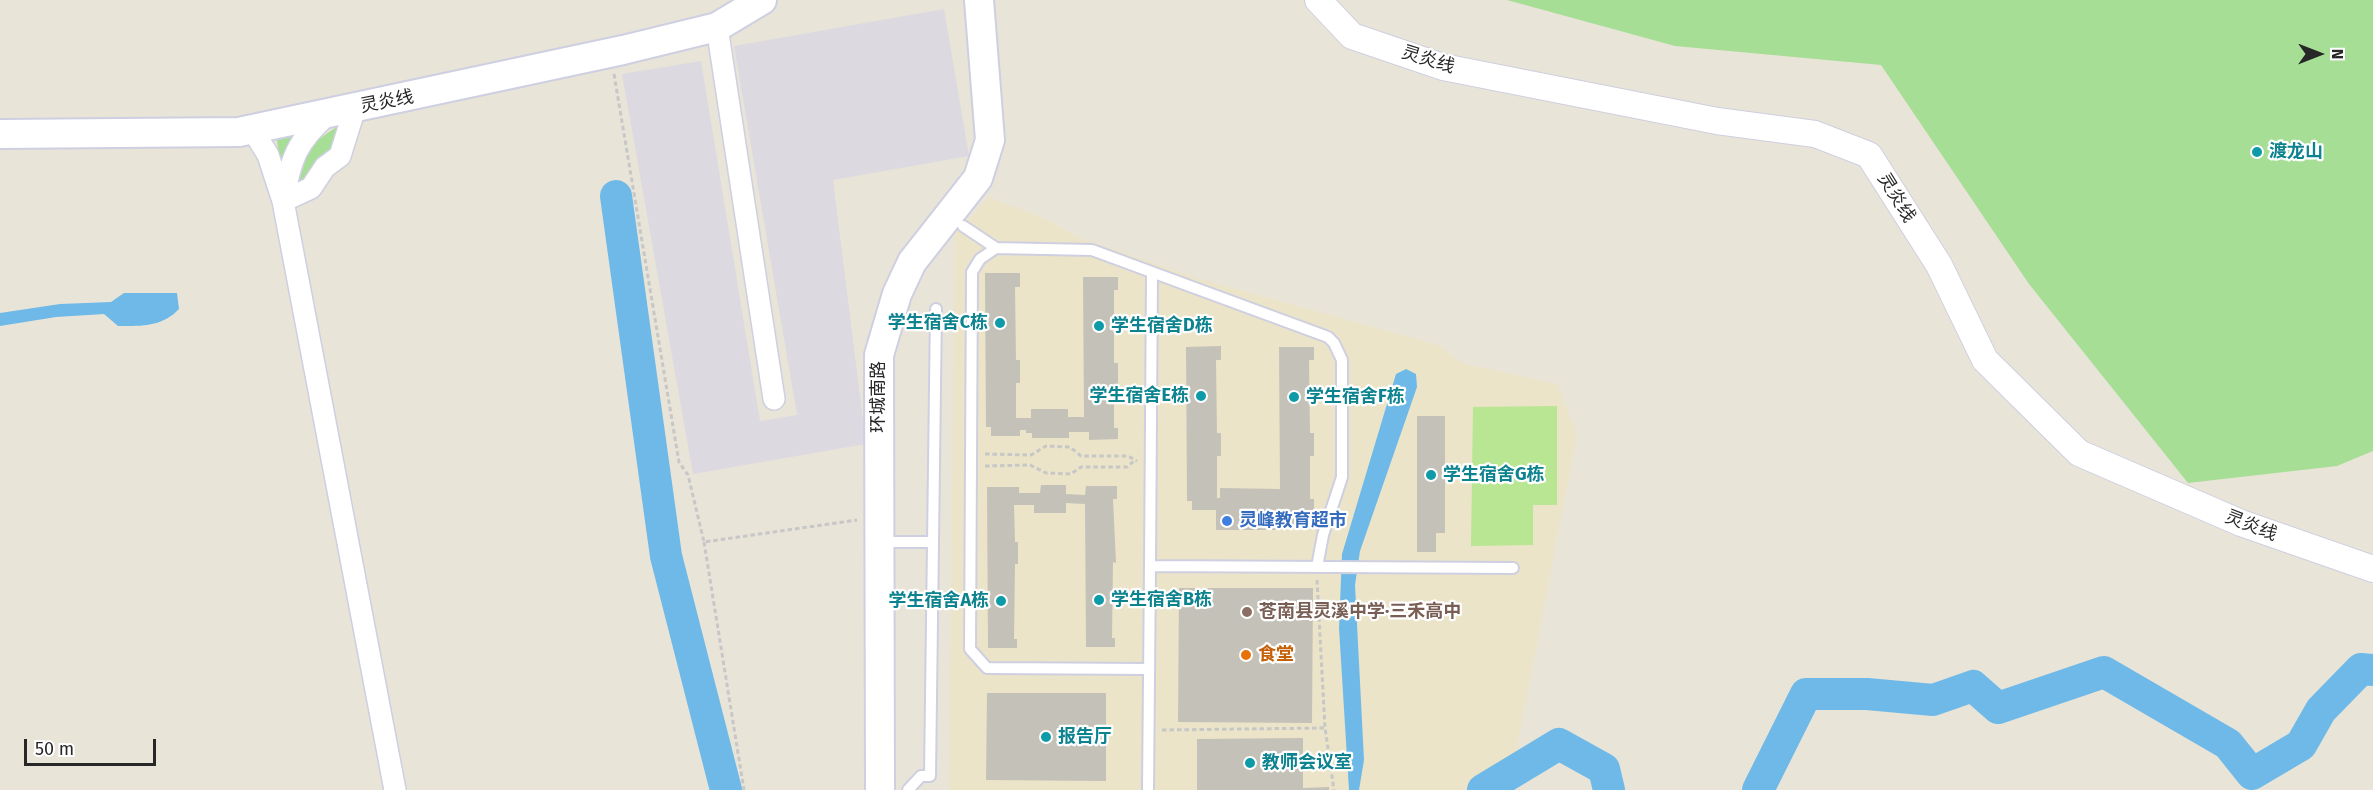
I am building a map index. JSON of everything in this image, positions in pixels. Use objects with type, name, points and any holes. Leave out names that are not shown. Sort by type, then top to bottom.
[{"type":"main road","name":"灵炎线","points":[[0,134],[239,132],[610,53],[717,27],[762,0]]},
{"type":"main road","name":"环城南路","points":[[880,790],[879,355],[897,294],[912,262],[978,178],[990,140],[979,0]]},
{"type":"street","name":"灵炎线","points":[[1318,0],[1352,36],[1443,67],[1717,121],[1815,134],[1869,155],[1939,265],[1985,360],[2079,453],[2241,523],[2373,569]]},
{"type":"street","points":[[717,27],[774,399]]},
{"type":"street","points":[[283,201],[292,160],[306,133],[342,111]]},
{"type":"street","points":[[283,201],[311,188],[325,167],[340,156],[342,111]]},
{"type":"street","points":[[252,129],[268,155],[283,201],[395,790]]},
{"type":"lane","points":[[963,226],[996,248],[1092,250],[1328,337],[1334,343],[1342,360],[1342,477],[1323,535],[1317,567]]},
{"type":"lane","points":[[996,248],[980,259],[972,272],[970,649],[978,661],[987,668],[1149,669]]},
{"type":"lane","points":[[1148,790],[1152,272]]},
{"type":"lane","points":[[908,790],[921,776],[930,776],[931,542],[936,309]]},
{"type":"lane","points":[[879,530],[931,542]]},
{"type":"lane","points":[[1150,566],[1513,568]]},
{"type":"path","points":[[610,53],[679,462],[688,475],[704,542],[744,790]]},
{"type":"path","points":[[971,454],[1031,455],[1046,447],[1070,447],[1081,456],[1128,456],[1134,461],[1151,461]]},
{"type":"path","points":[[1030,465],[1031,455]]},
{"type":"path","points":[[1081,456],[1081,467]]},
{"type":"path","points":[[971,466],[1030,465],[1046,473],[1071,474],[1081,467],[1127,467],[1134,461]]},
{"type":"path","points":[[704,542],[879,530]]},
{"type":"path","points":[[1317,567],[1325,728],[1334,790]]},
{"type":"path","points":[[1149,730],[1325,728]]},
{"type":"shaded area","points":[[944,9],[969,156],[833,180],[866,444],[693,474],[622,74],[701,61],[760,421],[797,415],[734,46]]},
{"type":"shaded area","name":"苍南县灵溪中学·三禾高中","points":[[989,197],[1048,220],[1077,237],[1200,279],[1441,346],[1461,363],[1557,384],[1577,434],[1509,790],[949,790],[955,230],[963,226]]},
{"type":"green space","points":[[1507,0],[2373,0],[2373,451],[2337,466],[2188,483],[2029,284],[1881,65],[1675,46]]},
{"type":"green space","points":[[342,124],[340,149],[306,184],[297,181],[304,160],[312,146]]},
{"type":"green space","points":[[293,134],[288,153],[280,164],[277,140]]},
{"type":"green space","points":[[1557,406],[1557,505],[1533,505],[1533,545],[1471,546],[1473,407]]},
{"type":"water","points":[[124,293],[177,293],[179,309],[166,319],[143,325],[118,326],[104,314],[56,317],[0,326],[0,313],[60,304],[111,302]]},
{"type":"water","points":[[1406,369],[1416,374],[1417,387],[1360,551],[1355,585],[1364,760],[1359,790],[1349,790],[1339,628],[1342,554],[1396,374]]},
{"type":"building","points":[[985,273],[1020,273],[1020,287],[1015,287],[1016,360],[1020,360],[1020,383],[1016,383],[1016,418],[1031,418],[1031,409],[1068,409],[1068,417],[1084,417],[1083,277],[1118,277],[1118,290],[1114,290],[1114,363],[1118,363],[1118,386],[1114,386],[1114,428],[1118,428],[1118,439],[1089,440],[1089,432],[1069,432],[1069,438],[1032,438],[1032,433],[1026,433],[1026,430],[1020,430],[1020,436],[991,436],[991,427],[986,427]]},
{"type":"building","points":[[1221,346],[1221,360],[1216,360],[1217,433],[1221,433],[1221,456],[1217,456],[1217,498],[1220,498],[1220,488],[1280,489],[1279,347],[1314,347],[1314,360],[1309,360],[1310,433],[1314,433],[1314,456],[1310,456],[1310,499],[1314,499],[1314,510],[1297,510],[1296,527],[1286,526],[1286,530],[1216,530],[1216,510],[1192,510],[1192,501],[1187,501],[1186,347]]},
{"type":"building","name":"学生宿舍G栋","points":[[1417,416],[1445,416],[1445,533],[1436,533],[1436,552],[1417,552]]},
{"type":"building","points":[[1041,485],[1066,485],[1066,494],[1085,495],[1086,486],[1117,486],[1117,499],[1113,499],[1116,563],[1113,562],[1112,638],[1115,638],[1115,647],[1086,647],[1085,504],[1066,503],[1066,513],[1034,513],[1034,505],[1014,505],[1015,542],[1018,542],[1018,564],[1015,564],[1014,639],[1017,639],[1017,648],[988,648],[987,487],[1019,487],[1019,493],[1040,493]]},
{"type":"building","name":"食堂","points":[[1179,588],[1313,588],[1312,723],[1178,722]]},
{"type":"building","name":"报告厅","points":[[987,693],[1106,693],[1106,781],[986,780]]},
{"type":"building","name":"教师会议室","points":[[1303,738],[1303,788],[1329,787],[1329,790],[1197,790],[1197,739]]},
{"type":"waterway","points":[[616,196],[666,556],[726,790]]},
{"type":"waterway","points":[[1758,790],[1806,694],[1867,694],[1933,700],[1973,686],[1998,708],[2104,672],[2228,744],[2252,774],[2301,745],[2321,710],[2361,669],[2373,670]]},
{"type":"waterway","points":[[1483,790],[1559,744],[1604,769],[1609,790]]},
{"type":"place","name":"渡龙山","points":[[2257,152]]},
{"type":"place","name":"学生宿舍C栋","points":[[1000,323]]},
{"type":"place","name":"学生宿舍D栋","points":[[1099,326]]},
{"type":"place","name":"学生宿舍E栋","points":[[1201,396]]},
{"type":"place","name":"学生宿舍F栋","points":[[1294,397]]},
{"type":"place","name":"学生宿舍G栋","points":[[1431,475]]},
{"type":"place","name":"灵峰教育超市","points":[[1227,521]]},
{"type":"place","name":"学生宿舍B栋","points":[[1099,600]]},
{"type":"place","name":"学生宿舍A栋","points":[[1001,601]]},
{"type":"place","name":"苍南县灵溪中学·三禾高中","points":[[1247,612]]},
{"type":"place","name":"食堂","points":[[1246,655]]},
{"type":"place","name":"报告厅","points":[[1046,737]]},
{"type":"place","name":"教师会议室","points":[[1250,763]]}]
